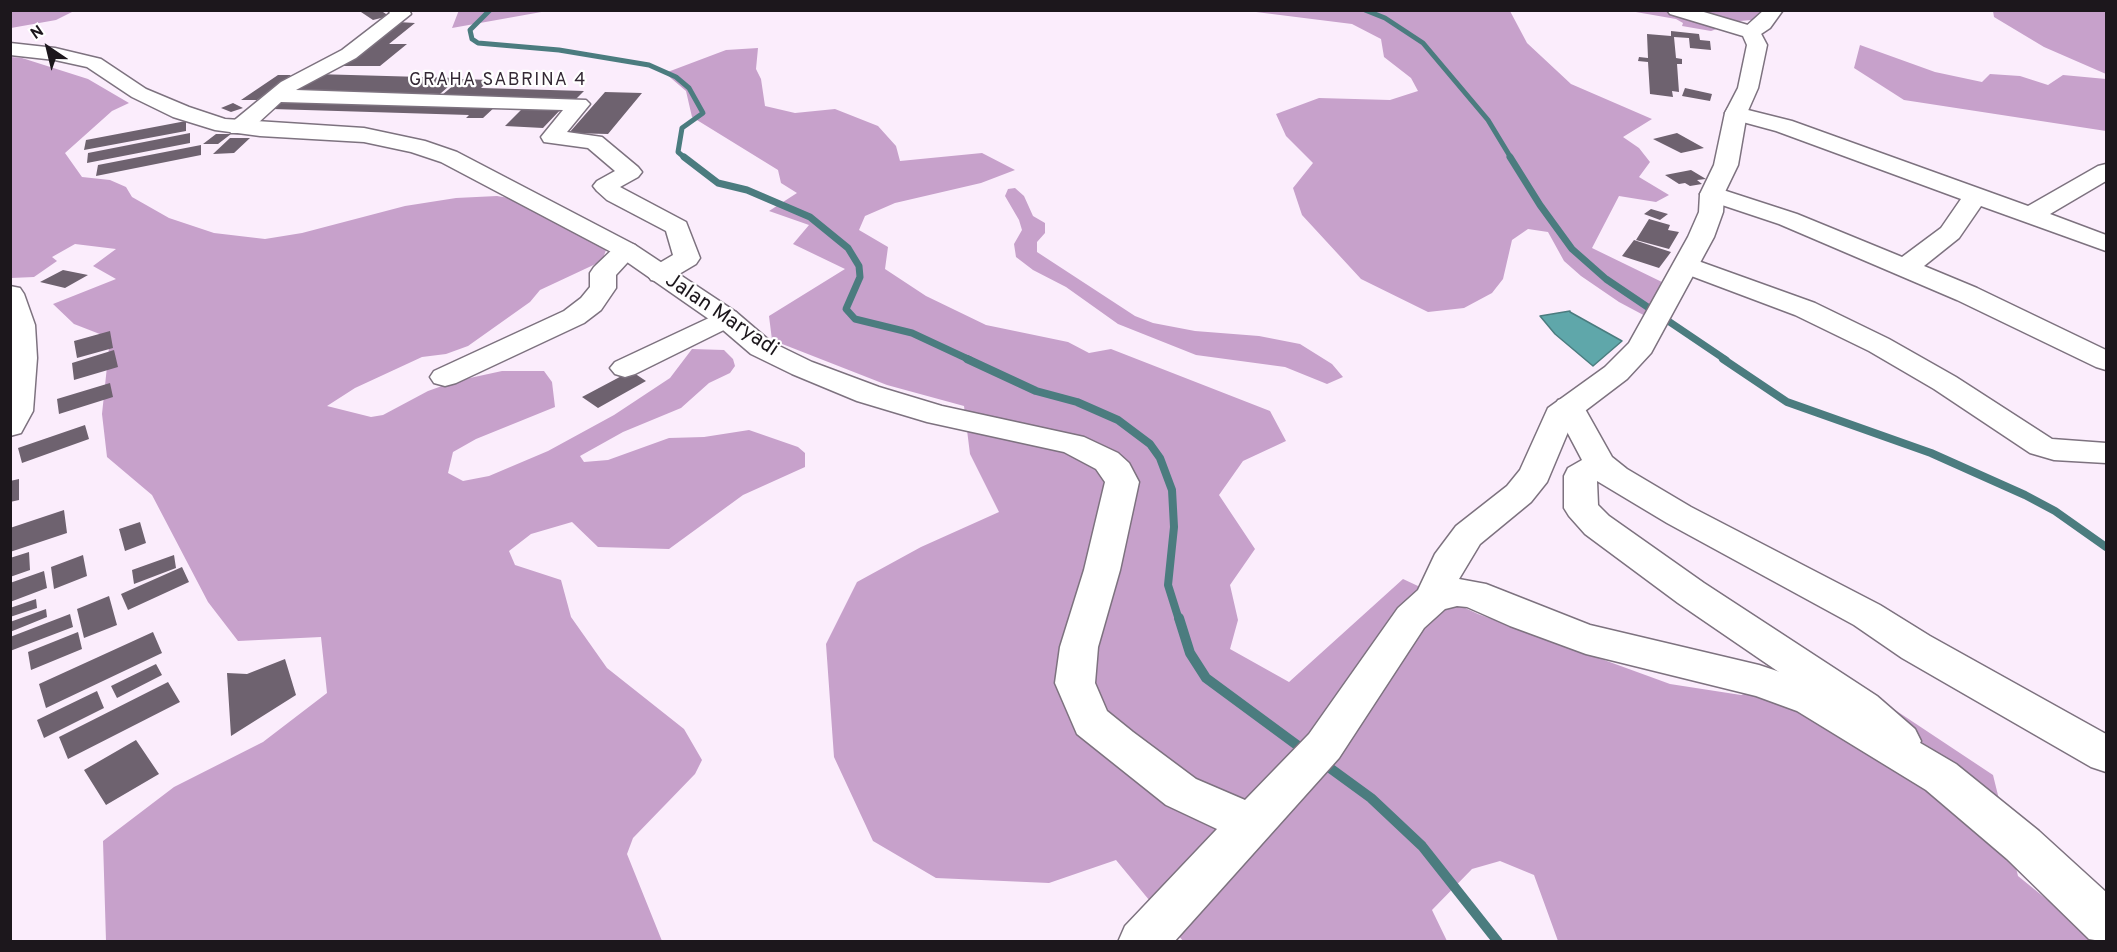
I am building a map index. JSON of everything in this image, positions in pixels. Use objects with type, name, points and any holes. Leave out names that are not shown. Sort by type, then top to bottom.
[{"type":"street","points":[[239,128],[303,76],[349,54],[376,31],[402,14],[398,10]]},
{"type":"street","points":[[1142,942],[1312,760],[1411,618],[1433,598],[1448,563],[1468,535],[1519,494],[1535,474],[1559,415],[1616,373],[1641,347],[1666,305],[1711,212],[1712,194],[1726,165],[1736,113],[1748,88],[1757,45],[1751,32],[1676,10]]},
{"type":"street","points":[[1751,32],[1763,24],[1774,10]]},
{"type":"street","name":"Jalan Maryadi","points":[[10,49],[55,54],[94,63],[139,93],[181,112],[239,128],[354,134],[417,146],[449,157],[626,250],[726,318],[761,348],[867,394],[938,415],[1073,444],[1107,461],[1117,471],[1122,482],[1102,570],[1079,647],[1075,683],[1091,722],[1181,792],[1252,824]]},
{"type":"street","points":[[278,96],[579,104],[552,137],[594,142],[630,172],[605,186],[615,195],[677,227],[687,258],[660,274]]},
{"type":"street","points":[[1736,113],[1784,126],[2106,243]]},
{"type":"street","points":[[2031,215],[2106,171]]},
{"type":"street","points":[[1712,194],[1788,219],[1905,267],[1968,294],[2106,362]]},
{"type":"street","points":[[1905,267],[1950,233],[1975,196]]},
{"type":"street","points":[[445,377],[574,317],[591,304],[603,288],[603,273],[626,250]]},
{"type":"street","points":[[1686,265],[1805,309],[1879,345],[1945,382],[2041,446],[2054,450],[2106,453]]},
{"type":"street","points":[[10,294],[21,325],[22,358],[18,411],[10,426]]},
{"type":"street","points":[[625,368],[726,318]]},
{"type":"street","points":[[1569,407],[1600,464],[1615,477],[1679,515],[1867,615],[1916,647],[2106,754]]},
{"type":"street","points":[[1600,464],[1580,476],[1581,508],[1597,525],[1701,600],[1863,708],[2023,845],[2106,922]]},
{"type":"street","points":[[1433,598],[1457,592],[1473,594],[1523,616],[1586,639],[1759,681],[1811,699],[1941,777]]},
{"type":"shaded area","points":[[11,10],[74,11],[56,20],[11,28]]},
{"type":"shaded area","points":[[459,10],[547,10],[547,11],[452,28]]},
{"type":"shaded area","points":[[1248,11],[1510,11],[1527,43],[1571,84],[1652,119],[1623,137],[1639,148],[1650,162],[1639,177],[1669,195],[1656,202],[1619,196],[1592,248],[1664,283],[1649,318],[1619,302],[1581,276],[1564,261],[1548,232],[1528,229],[1512,240],[1503,279],[1492,293],[1464,308],[1428,312],[1361,279],[1302,215],[1293,188],[1313,163],[1286,136],[1276,114],[1319,98],[1390,100],[1418,91],[1411,78],[1384,57],[1381,39],[1352,24]]},
{"type":"shaded area","points":[[1630,11],[1786,11],[1763,19],[1740,21],[1711,31],[1682,26],[1683,23],[1676,19]]},
{"type":"shaded area","points":[[1993,11],[2106,11],[2106,74],[2044,47],[1994,17]]},
{"type":"shaded area","points":[[1860,45],[1935,72],[1982,82],[1990,74],[2020,76],[2048,85],[2063,75],[2106,79],[2106,131],[1904,100],[1854,68]]},
{"type":"shaded area","points":[[758,48],[756,69],[761,79],[765,106],[795,113],[835,109],[878,126],[896,146],[900,161],[982,153],[1015,170],[981,183],[895,203],[865,216],[859,230],[888,247],[885,269],[926,296],[986,325],[1068,342],[1089,353],[1111,349],[1270,411],[1286,441],[1243,461],[1219,495],[1255,549],[1230,585],[1238,620],[1230,649],[1289,682],[1403,579],[1478,614],[1670,684],[1741,695],[1787,682],[1880,700],[1993,775],[2018,876],[2098,941],[1558,941],[1534,875],[1500,861],[1472,869],[1432,910],[1447,941],[1183,941],[1116,860],[1049,883],[936,878],[873,841],[834,757],[826,644],[857,582],[921,547],[999,512],[970,454],[964,406],[887,385],[772,340],[769,316],[845,269],[793,244],[809,225],[769,211],[797,193],[781,183],[778,170],[692,117],[686,91],[665,73],[726,50]]},
{"type":"shaded area","points":[[11,57],[22,58],[88,79],[129,103],[112,111],[65,153],[82,177],[110,180],[126,187],[132,197],[169,218],[214,233],[265,239],[302,233],[405,206],[456,198],[497,196],[527,201],[606,250],[602,261],[540,290],[530,302],[468,346],[446,354],[422,357],[355,388],[327,406],[371,417],[383,415],[428,391],[456,381],[502,371],[544,371],[552,382],[555,407],[476,439],[453,452],[448,473],[463,481],[489,476],[548,451],[614,415],[670,378],[692,349],[724,350],[733,359],[735,366],[730,373],[709,383],[681,408],[623,432],[580,456],[584,462],[608,460],[669,438],[704,437],[749,430],[798,447],[805,453],[805,467],[743,495],[669,549],[598,547],[572,522],[531,534],[509,551],[515,565],[561,580],[571,617],[607,668],[684,729],[702,760],[695,774],[633,838],[627,854],[662,941],[106,941],[103,841],[174,787],[263,742],[327,693],[321,637],[238,641],[208,602],[152,495],[107,457],[102,414],[110,338],[74,324],[53,304],[116,279],[93,266],[116,249],[75,244],[52,257],[57,261],[34,277],[11,278]]},
{"type":"shaded area","points":[[1015,188],[1024,196],[1033,216],[1045,223],[1045,233],[1037,242],[1037,252],[1135,316],[1153,323],[1195,331],[1259,336],[1300,344],[1332,364],[1343,377],[1327,384],[1285,367],[1196,355],[1118,324],[1066,287],[1033,270],[1016,257],[1014,244],[1022,230],[1005,196],[1008,189]]},
{"type":"water","points":[[1570,311],[1622,341],[1593,366],[1555,334],[1540,316]]},
{"type":"building","points":[[358,10],[380,10],[389,16],[373,20]]},
{"type":"building","points":[[398,22],[415,23],[389,44],[407,44],[380,66],[342,66]]},
{"type":"building","points":[[1671,31],[1699,34],[1700,40],[1710,41],[1711,50],[1690,48],[1689,38],[1674,37],[1676,58],[1682,59],[1682,64],[1677,64],[1679,92],[1672,91],[1673,97],[1650,94],[1648,62],[1638,61],[1639,57],[1648,58],[1647,34],[1671,36]]},
{"type":"building","points":[[315,74],[458,78],[440,94],[293,90]]},
{"type":"building","points":[[278,75],[291,75],[257,100],[241,100]]},
{"type":"building","points":[[461,79],[489,80],[481,88],[584,91],[576,99],[442,95]]},
{"type":"building","points":[[1685,88],[1712,94],[1710,101],[1682,96]]},
{"type":"building","points":[[605,92],[642,93],[608,134],[569,133]]},
{"type":"building","points":[[284,100],[497,105],[483,118],[466,118],[469,115],[272,109]]},
{"type":"building","points":[[233,103],[243,108],[231,112],[221,108]]},
{"type":"building","points":[[525,106],[563,107],[543,128],[505,126]]},
{"type":"building","points":[[186,121],[186,131],[84,150],[86,140]]},
{"type":"building","points":[[190,133],[190,143],[87,163],[88,153]]},
{"type":"building","points":[[1677,133],[1704,148],[1681,153],[1653,139]]},
{"type":"building","points":[[216,134],[231,134],[218,144],[203,144]]},
{"type":"building","points":[[230,138],[250,138],[234,153],[213,154]]},
{"type":"building","points":[[201,145],[201,155],[96,176],[98,165]]},
{"type":"building","points":[[1691,170],[1706,179],[1697,180],[1702,184],[1690,186],[1685,183],[1679,184],[1665,175]]},
{"type":"building","points":[[1651,209],[1668,214],[1660,220],[1644,214]]},
{"type":"building","points":[[1649,219],[1670,225],[1668,230],[1679,232],[1669,249],[1636,240]]},
{"type":"building","points":[[1634,240],[1671,252],[1659,268],[1622,256]]},
{"type":"building","points":[[63,270],[88,275],[65,288],[40,282]]},
{"type":"building","points":[[110,331],[113,348],[77,358],[74,341]]},
{"type":"building","points":[[114,350],[118,367],[74,380],[72,363]]},
{"type":"building","points":[[631,371],[646,381],[598,408],[582,397]]},
{"type":"building","points":[[110,383],[113,397],[59,414],[57,399]]},
{"type":"building","points":[[85,425],[89,439],[22,463],[18,448]]},
{"type":"building","points":[[19,479],[19,500],[10,502],[10,481]]},
{"type":"building","points":[[64,510],[67,533],[10,552],[10,528]]},
{"type":"building","points":[[140,522],[146,543],[125,551],[119,529]]},
{"type":"building","points":[[29,552],[30,570],[10,577],[10,558]]},
{"type":"building","points":[[83,555],[87,576],[54,589],[51,567]]},
{"type":"building","points":[[174,555],[176,568],[134,584],[132,570]]},
{"type":"building","points":[[182,567],[189,582],[128,610],[121,594]]},
{"type":"building","points":[[44,571],[47,588],[10,602],[10,583]]},
{"type":"building","points":[[109,596],[117,625],[84,638],[77,609]]},
{"type":"building","points":[[36,599],[37,608],[10,617],[10,608]]},
{"type":"building","points":[[46,609],[47,617],[10,632],[10,622]]},
{"type":"building","points":[[70,614],[73,627],[10,651],[10,637]]},
{"type":"building","points":[[78,632],[82,649],[31,670],[28,652]]},
{"type":"building","points":[[153,632],[162,653],[46,708],[39,684]]},
{"type":"building","points":[[285,659],[296,695],[231,736],[227,673],[247,674]]},
{"type":"building","points":[[156,664],[162,675],[117,698],[111,686]]},
{"type":"building","points":[[168,682],[180,702],[68,759],[59,737]]},
{"type":"building","points":[[97,691],[104,708],[44,738],[37,720]]},
{"type":"building","points":[[136,740],[159,774],[106,805],[84,770]]},
{"type":"waterway","points":[[490,10],[470,30],[472,39],[478,43],[559,50],[649,65],[676,77],[689,88],[703,113],[682,128],[678,152],[685,158]]},
{"type":"waterway","points":[[1365,10],[1385,18],[1423,43],[1488,120],[1511,158]]},
{"type":"waterway","points":[[684,157],[718,183],[747,190],[810,217],[848,248],[859,266],[860,277],[846,309],[855,319],[912,333],[970,360]]},
{"type":"waterway","points":[[1510,157],[1540,205],[1572,249],[1606,279],[1726,360]]},
{"type":"waterway","points":[[967,359],[1036,391],[1077,402],[1118,420],[1150,444],[1160,458],[1172,490],[1174,527],[1168,585],[1179,620]]},
{"type":"waterway","points":[[1723,359],[1787,402],[1931,453],[2025,495],[2055,511],[2106,547]]},
{"type":"waterway","points":[[1179,618],[1190,653],[1206,678],[1305,751]]},
{"type":"waterway","points":[[1323,763],[1371,798],[1422,846],[1498,942]]},
{"type":"district","name":"GRAHA SABRINA 4","points":[[498,81]]}]
